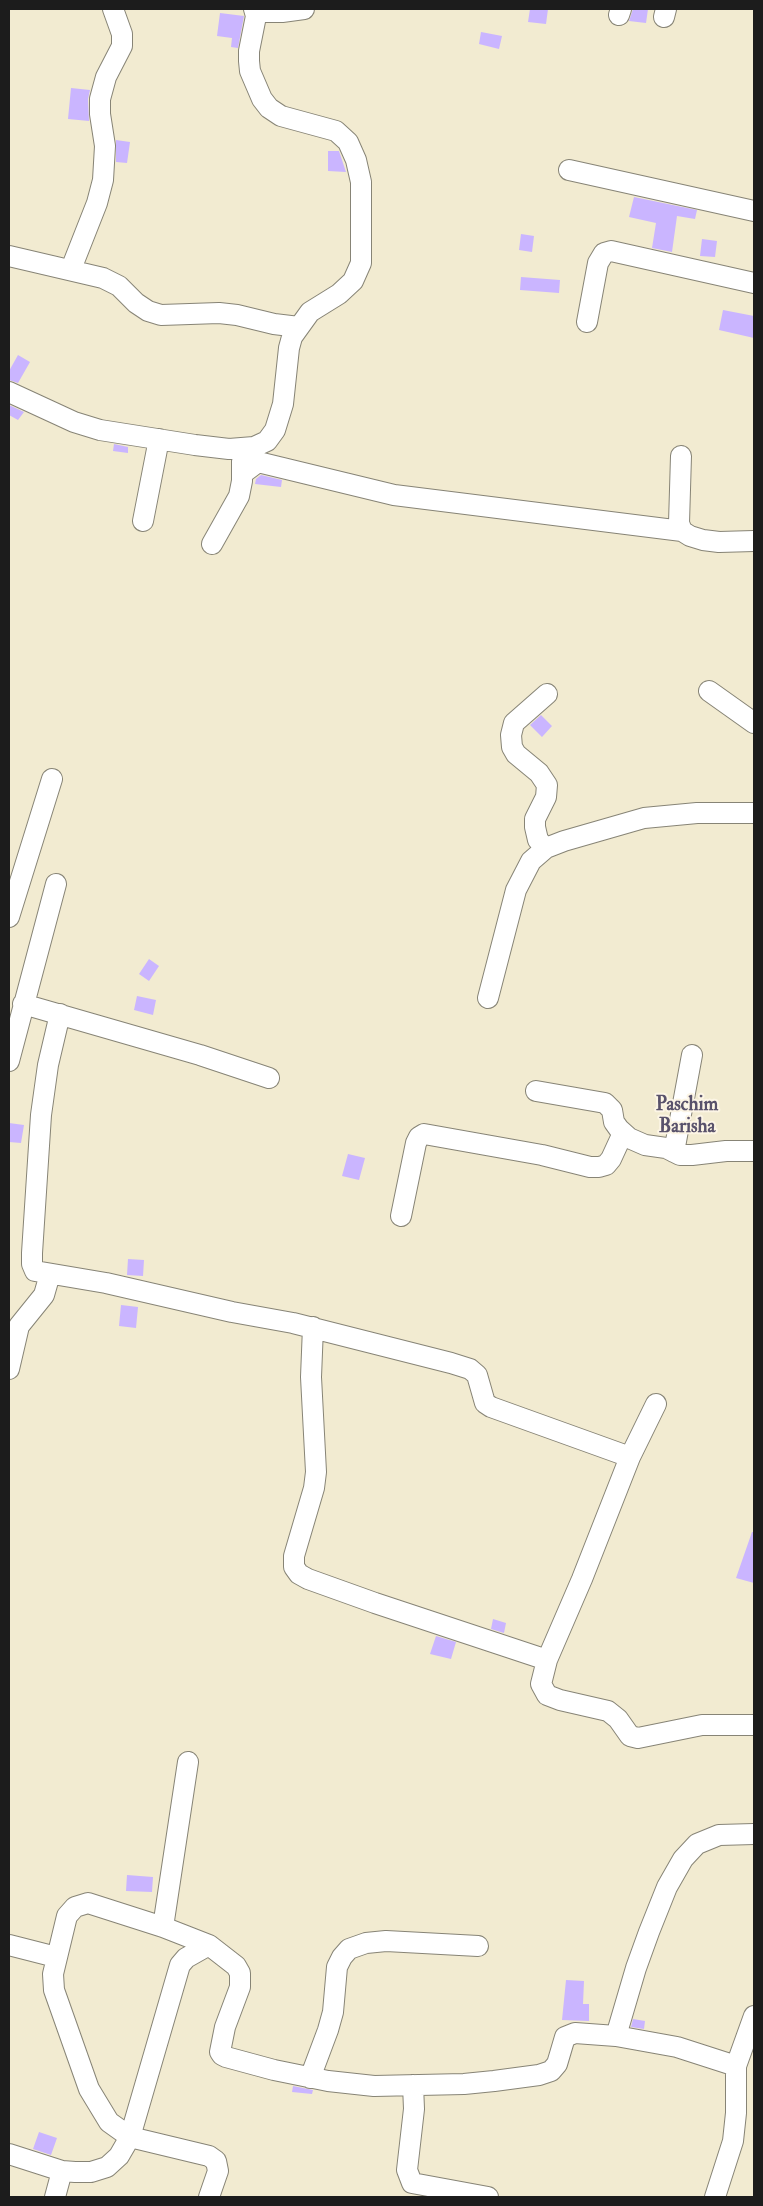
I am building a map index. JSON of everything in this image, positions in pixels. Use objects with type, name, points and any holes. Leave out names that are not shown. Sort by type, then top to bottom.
[{"type":"street","points":[[71,269],[97,203],[103,180],[105,146],[100,114],[100,98],[106,76],[122,46],[122,34],[112,9]]},
{"type":"street","points":[[9,392],[74,422],[100,430],[159,440],[195,445],[254,447],[267,441],[276,430],[283,404],[289,348],[292,337],[310,312],[339,294],[353,281],[361,262],[361,182],[356,160],[348,142],[336,131],[281,116],[269,108],[262,98],[250,71],[249,61],[255,10],[282,12],[304,9]]},
{"type":"street","points":[[569,170],[754,211]]},
{"type":"street","points":[[587,322],[598,263],[604,253],[611,251],[754,283]]},
{"type":"street","points":[[9,256],[103,278],[119,286],[136,303],[148,311],[161,314],[220,313],[299,327]]},
{"type":"street","points":[[143,521],[159,440]]},
{"type":"street","points":[[212,544],[239,496],[242,474],[242,448]]},
{"type":"street","points":[[681,456],[679,523],[682,531]]},
{"type":"street","points":[[242,474],[258,462],[394,494],[682,531],[703,540],[719,542],[754,540]]},
{"type":"street","points":[[708,691],[754,723]]},
{"type":"street","points":[[546,848],[538,840],[535,819],[546,797],[547,785],[539,773],[516,754],[512,747],[511,735],[514,724],[547,694]]},
{"type":"street","points":[[9,917],[52,778]]},
{"type":"street","points":[[488,998],[516,890],[531,861],[546,848],[644,818],[697,813],[754,813]]},
{"type":"street","points":[[9,1061],[56,884]]},
{"type":"street","points":[[23,1004],[269,1078]]},
{"type":"street","points":[[60,1014],[48,1065],[41,1115],[32,1253],[32,1264],[35,1271],[106,1284],[313,1328],[384,1344],[470,1369],[477,1375],[485,1403],[491,1407],[630,1457]]},
{"type":"street","points":[[674,1152],[692,1055]]},
{"type":"street","points":[[536,1091],[605,1103],[609,1106],[614,1122],[623,1133],[635,1142],[666,1148],[686,1156],[713,1151],[754,1151]]},
{"type":"street","points":[[401,1216],[416,1143],[419,1137],[424,1134],[542,1155],[590,1166],[599,1166],[606,1165],[623,1133]]},
{"type":"street","points":[[9,1369],[19,1326],[44,1295],[50,1274]]},
{"type":"street","points":[[313,1328],[311,1377],[316,1472],[314,1488],[294,1556],[294,1567],[298,1574],[358,1597],[547,1660]]},
{"type":"street","points":[[656,1404],[630,1457],[582,1579],[547,1660],[541,1684],[547,1695],[560,1700],[608,1711],[618,1718],[630,1736],[646,1737],[676,1729],[702,1725],[754,1725]]},
{"type":"street","points":[[163,1927],[188,1762]]},
{"type":"street","points":[[616,2036],[649,1932],[666,1887],[683,1859],[697,1844],[719,1835],[754,1834]]},
{"type":"street","points":[[209,2197],[218,2171],[216,2161],[209,2156],[130,2137],[109,2122],[89,2090],[54,1990],[53,1974],[66,1916],[75,1907],[88,1903],[163,1927],[209,1945],[236,1966],[241,1979],[220,2045],[222,2055],[310,2078],[348,2084],[413,2085],[464,2084],[539,2075],[552,2071],[557,2064],[565,2037],[569,2034],[616,2036],[691,2050],[736,2066]]},
{"type":"street","points":[[310,2078],[331,2021],[337,1967],[349,1949],[366,1942],[386,1941],[478,1946]]},
{"type":"street","points":[[9,1944],[56,1957]]},
{"type":"street","points":[[9,2154],[62,2171],[91,2172],[108,2167],[120,2156],[130,2137],[180,1965],[186,1958],[209,1945]]},
{"type":"street","points":[[715,2197],[733,2141],[736,2113],[736,2066],[754,2016]]},
{"type":"street","points":[[413,2085],[414,2109],[408,2170],[412,2183],[488,2197]]},
{"type":"street","points":[[55,2197],[62,2171]]},
{"type":"building","points":[[530,9],[548,9],[546,24],[528,22]]},
{"type":"building","points":[[633,9],[648,9],[646,23],[629,21]]},
{"type":"building","points":[[220,13],[244,16],[238,48],[231,47],[232,38],[217,36]]},
{"type":"building","points":[[481,32],[502,36],[499,49],[479,44]]},
{"type":"building","points":[[71,88],[90,90],[88,99],[89,121],[68,119]]},
{"type":"building","points":[[116,140],[130,142],[127,163],[116,162]]},
{"type":"building","points":[[328,151],[339,151],[346,172],[328,171]]},
{"type":"building","points":[[634,197],[697,210],[695,219],[677,216],[672,252],[652,248],[656,223],[629,217]]},
{"type":"building","points":[[521,234],[534,236],[532,252],[519,250]]},
{"type":"building","points":[[702,239],[717,241],[715,257],[700,256]]},
{"type":"building","points":[[521,277],[560,280],[559,293],[520,290]]},
{"type":"building","points":[[723,310],[754,316],[754,338],[719,330]]},
{"type":"building","points":[[18,355],[30,362],[18,383],[9,380],[9,371]]},
{"type":"building","points":[[9,405],[24,412],[18,420],[9,415]]},
{"type":"building","points":[[114,444],[128,447],[128,453],[113,451]]},
{"type":"building","points":[[261,475],[282,480],[281,487],[255,484],[256,479]]},
{"type":"building","points":[[541,715],[552,726],[542,737],[530,725]]},
{"type":"building","points":[[149,959],[159,966],[149,981],[139,974]]},
{"type":"building","points":[[137,996],[156,1000],[153,1015],[134,1010]]},
{"type":"building","points":[[9,1123],[24,1125],[21,1143],[9,1142]]},
{"type":"building","points":[[348,1154],[365,1158],[359,1180],[342,1176]]},
{"type":"building","points":[[128,1259],[144,1260],[143,1276],[127,1275]]},
{"type":"building","points":[[121,1305],[138,1307],[136,1328],[119,1326]]},
{"type":"building","points":[[752,1532],[754,1532],[754,1583],[736,1578]]},
{"type":"building","points":[[493,1619],[506,1623],[504,1633],[491,1629]]},
{"type":"building","points":[[436,1636],[456,1642],[451,1659],[430,1654]]},
{"type":"building","points":[[127,1875],[153,1877],[152,1892],[126,1891]]},
{"type":"building","points":[[566,1980],[584,1981],[583,2004],[589,2004],[589,2021],[562,2020]]},
{"type":"building","points":[[633,2019],[645,2021],[644,2029],[631,2027]]},
{"type":"building","points":[[293,2086],[313,2090],[312,2094],[292,2092]]},
{"type":"building","points":[[39,2132],[57,2138],[51,2155],[33,2149]]},
{"type":"district","name":"Paschim Barisha","points":[[687,1117]]}]
